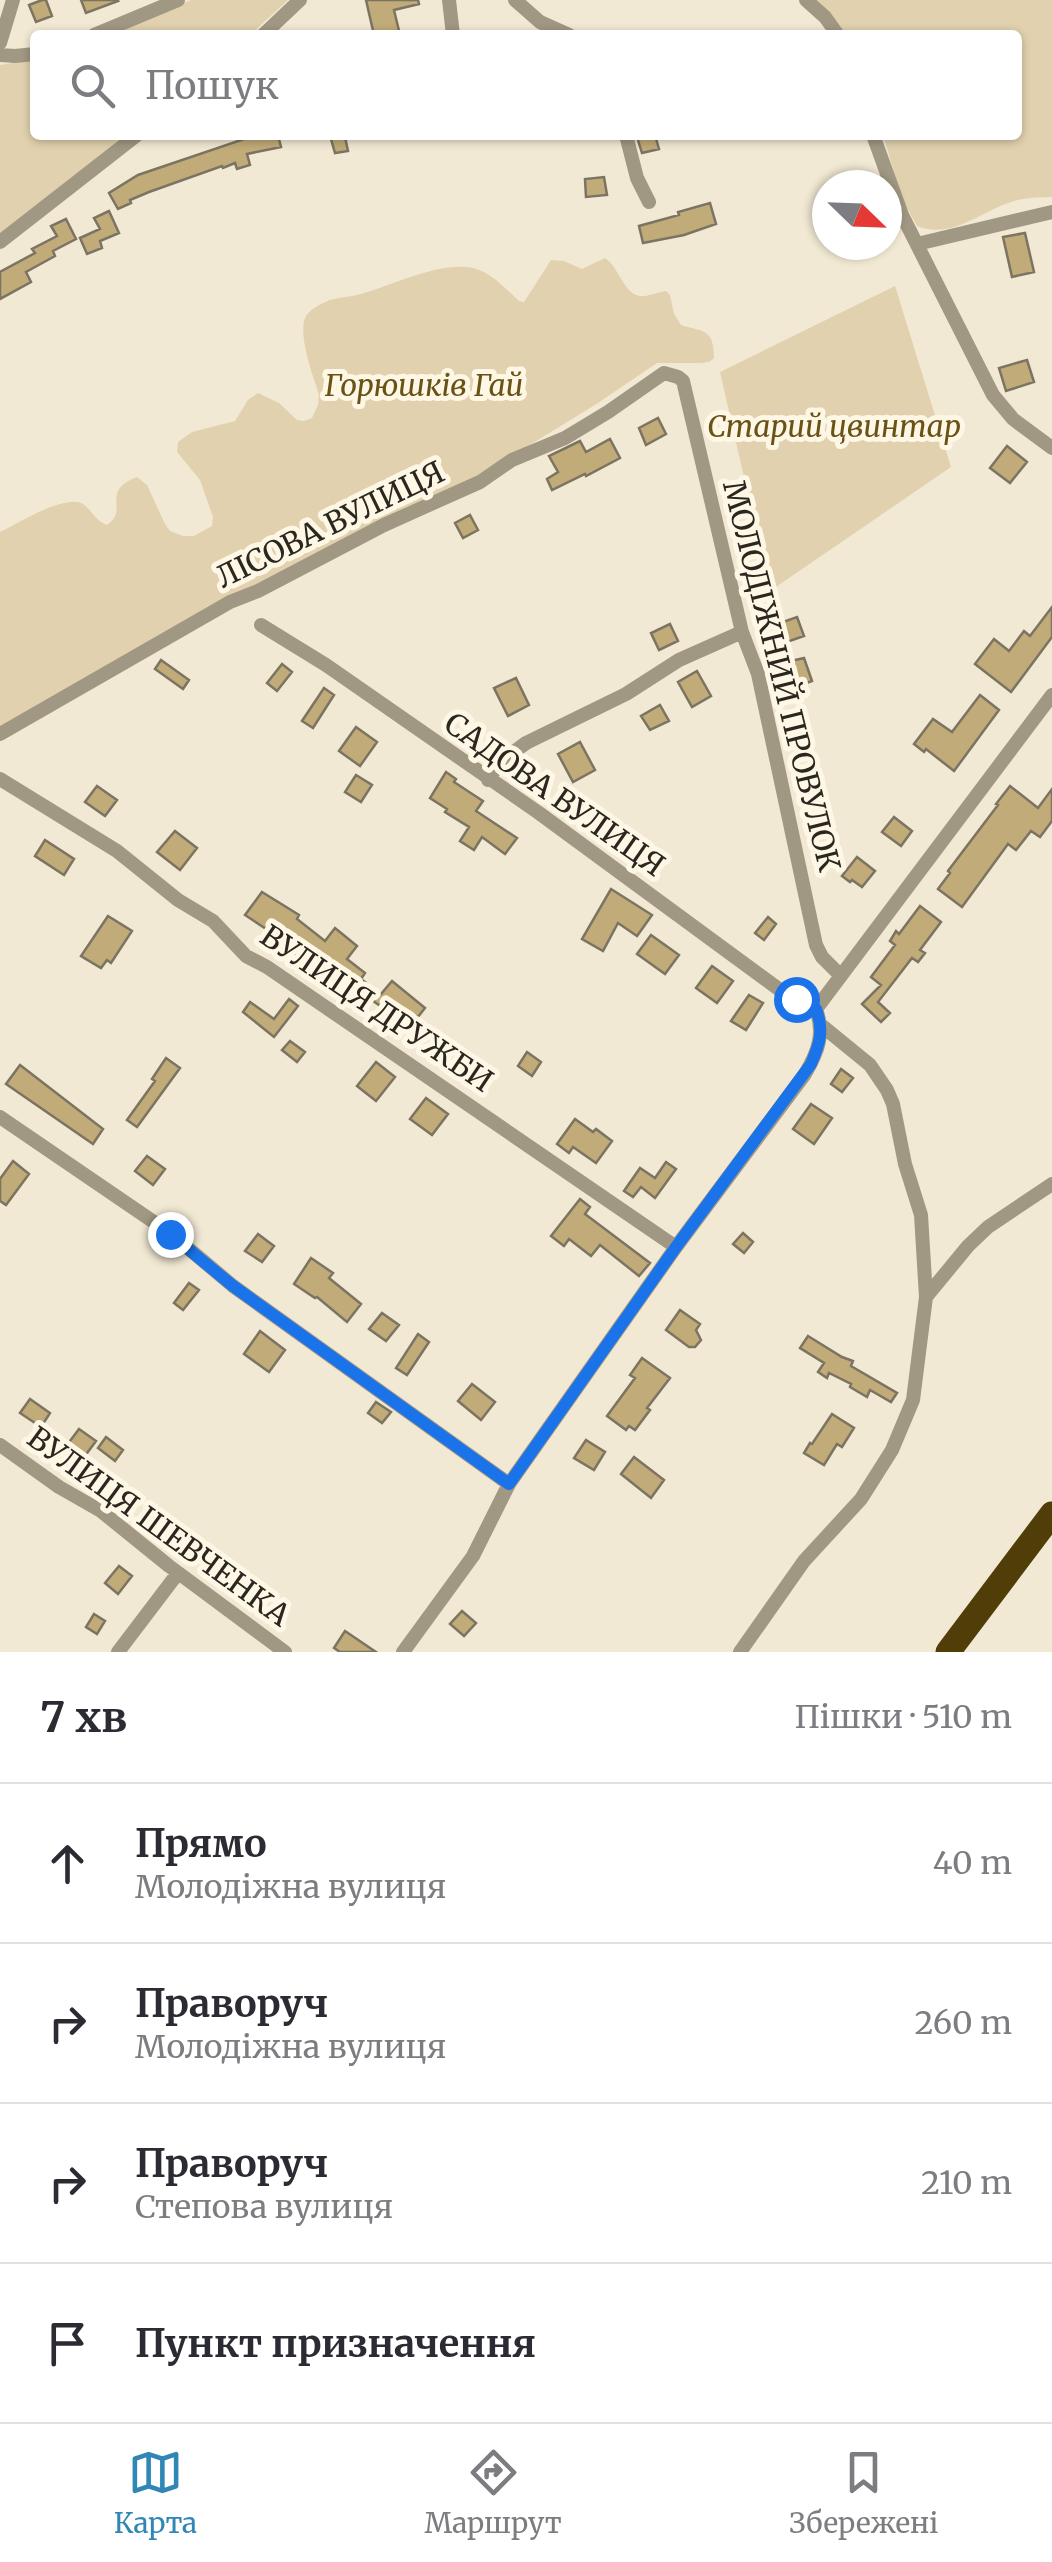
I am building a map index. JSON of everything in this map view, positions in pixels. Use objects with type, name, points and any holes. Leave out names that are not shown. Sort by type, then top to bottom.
[{"type":"highway","points":[[948,1652],[1052,1514]]},
{"type":"street","points":[[0,44],[13,0]]},
{"type":"street","points":[[106,30],[178,0]]},
{"type":"street","points":[[268,30],[300,0]]},
{"type":"street","points":[[449,0],[452,30]]},
{"type":"street","points":[[515,0],[540,22],[558,30]]},
{"type":"street","points":[[806,0],[834,30]]},
{"type":"street","points":[[0,55],[30,54]]},
{"type":"street","points":[[0,242],[131,140]]},
{"type":"street","points":[[627,140],[637,178],[649,202]]},
{"type":"street","points":[[875,140],[895,198],[999,405],[1052,448]]},
{"type":"street","points":[[917,244],[1052,212]]},
{"type":"street","name":"ЛІСОВА ВУЛИЦЯ","points":[[0,734],[230,602],[480,482],[512,460],[565,438],[664,373],[683,381]]},
{"type":"street","name":"МОЛОДІЖНИЙ ПРОВУЛОК","points":[[683,381],[742,632],[758,674],[816,945],[840,976]]},
{"type":"street","name":"САДОВА ВУЛИЦЯ","points":[[261,625],[326,665],[539,813],[780,990],[816,1009]]},
{"type":"street","points":[[488,780],[500,762],[526,743],[626,694],[679,660],[742,632]]},
{"type":"street","points":[[740,1652],[804,1561],[861,1499],[892,1450],[913,1400],[926,1297],[921,1214],[908,1175],[894,1104],[870,1065],[822,1024],[816,1009],[1052,694]]},
{"type":"street","name":"ВУЛИЦЯ ДРУЖБИ","points":[[0,779],[117,851],[178,900],[213,921],[246,956],[268,967],[676,1247]]},
{"type":"street","points":[[402,1652],[473,1556],[509,1484],[676,1247],[805,1074],[815,1054],[822,1024]]},
{"type":"street","points":[[0,1116],[170,1234],[233,1286],[509,1484]]},
{"type":"street","points":[[926,1297],[988,1227],[1052,1184]]},
{"type":"street","name":"ВУЛИЦЯ ШЕВЧЕНКА","points":[[0,1446],[101,1511],[285,1652]]},
{"type":"street","points":[[118,1652],[178,1573]]},
{"type":"green space","points":[[191,0],[288,0],[255,30],[122,30]]},
{"type":"green space","points":[[807,0],[1052,0],[1052,197],[1016,200],[942,230],[917,226],[902,199],[902,170],[893,170],[884,140],[1022,140],[1022,30],[842,30]]},
{"type":"green space","points":[[30,60],[30,140],[132,140],[0,236],[0,65]]},
{"type":"green space","name":"Горюшків Гай","points":[[605,258],[634,294],[666,291],[681,325],[709,336],[714,358],[702,363],[657,363],[496,466],[335,548],[289,576],[209,606],[0,734],[0,532],[54,506],[75,502],[83,504],[107,525],[116,513],[120,489],[137,477],[147,485],[170,531],[194,536],[212,526],[213,517],[200,480],[177,452],[178,442],[192,432],[235,421],[248,400],[258,393],[279,403],[297,420],[312,418],[319,394],[307,356],[303,325],[316,307],[454,267],[482,271],[524,302],[551,260],[582,269]]},
{"type":"green space","name":"Старий цвинтар","points":[[895,286],[951,467],[770,591],[720,372]]},
{"type":"building","points":[[46,0],[52,16],[36,22],[29,5]]},
{"type":"building","points":[[81,0],[117,0],[118,1],[86,13]]},
{"type":"building","points":[[366,0],[418,0],[419,4],[394,10],[399,30],[373,30]]},
{"type":"building","points":[[241,140],[279,140],[281,147],[247,154],[250,165],[237,169],[235,163],[222,166],[149,192],[118,209],[109,193],[138,175]]},
{"type":"building","points":[[331,140],[346,140],[348,151],[335,153]]},
{"type":"building","points":[[638,140],[656,140],[659,149],[642,153]]},
{"type":"building","points":[[604,177],[607,195],[586,197],[585,179]]},
{"type":"building","points":[[710,203],[716,224],[643,243],[639,226]]},
{"type":"building","points":[[109,211],[119,233],[100,241],[102,248],[87,254],[80,238],[100,229],[94,218]]},
{"type":"building","points":[[66,219],[76,239],[26,272],[31,282],[0,299],[0,272],[57,236],[51,226]]},
{"type":"building","points":[[1025,233],[1034,272],[1012,277],[1003,237]]},
{"type":"building","points":[[1027,360],[1034,382],[1006,391],[999,368]]},
{"type":"building","points":[[658,418],[666,434],[646,445],[639,428]]},
{"type":"building","points":[[610,439],[620,458],[552,490],[547,479],[558,472],[549,456],[580,441],[586,452]]},
{"type":"building","points":[[1007,446],[1027,462],[1010,483],[990,468]]},
{"type":"building","points":[[470,515],[478,530],[463,538],[455,523]]},
{"type":"building","points":[[1052,607],[1052,637],[1011,692],[975,664],[994,639],[1009,651],[1024,631],[1030,636]]},
{"type":"building","points":[[797,617],[804,636],[787,642],[780,623]]},
{"type":"building","points":[[670,624],[678,641],[659,650],[651,633]]},
{"type":"building","points":[[804,658],[812,681],[787,690],[782,663]]},
{"type":"building","points":[[161,660],[189,680],[183,689],[155,669]]},
{"type":"building","points":[[282,664],[292,672],[277,691],[267,683]]},
{"type":"building","points":[[697,671],[711,696],[692,707],[678,682]]},
{"type":"building","points":[[516,678],[529,705],[508,716],[494,688]]},
{"type":"building","points":[[324,688],[334,695],[313,728],[302,721]]},
{"type":"building","points":[[980,695],[999,710],[954,771],[914,744],[933,719],[952,732]]},
{"type":"building","points":[[660,705],[669,721],[650,730],[641,716]]},
{"type":"building","points":[[356,727],[377,742],[360,766],[339,751]]},
{"type":"building","points":[[580,742],[595,770],[573,782],[558,754]]},
{"type":"building","points":[[446,772],[483,801],[476,811],[517,838],[505,854],[482,837],[474,850],[460,841],[469,827],[430,798]]},
{"type":"building","points":[[356,775],[372,785],[361,802],[345,792]]},
{"type":"building","points":[[97,786],[117,800],[105,816],[85,802]]},
{"type":"building","points":[[1010,786],[1038,808],[1052,789],[1052,821],[1040,837],[1031,831],[1016,850],[1008,844],[962,907],[938,889]]},
{"type":"building","points":[[894,817],[912,831],[901,846],[882,832]]},
{"type":"building","points":[[175,831],[197,848],[180,870],[157,852]]},
{"type":"building","points":[[45,840],[74,859],[64,875],[35,856]]},
{"type":"building","points":[[857,857],[875,871],[862,887],[842,876]]},
{"type":"building","points":[[611,889],[652,915],[637,936],[618,923],[603,951],[582,939]]},
{"type":"building","points":[[262,892],[299,915],[297,919],[325,941],[335,928],[357,946],[347,959],[365,973],[361,979],[381,994],[392,981],[425,1008],[410,1027],[366,996],[358,1007],[334,987],[345,973],[315,949],[305,962],[279,941],[276,945],[267,939],[272,933],[245,915]]},
{"type":"building","points":[[920,906],[941,922],[920,950],[925,953],[918,962],[912,958],[878,1002],[890,1013],[881,1022],[862,1004],[881,985],[871,977],[895,945],[890,941],[896,931],[899,934]]},
{"type":"building","points":[[108,916],[132,931],[111,963],[107,960],[101,968],[81,956]]},
{"type":"building","points":[[768,917],[776,924],[764,940],[755,933]]},
{"type":"building","points":[[651,935],[679,955],[665,974],[637,954]]},
{"type":"building","points":[[712,966],[733,981],[717,1003],[696,988]]},
{"type":"building","points":[[749,995],[763,1003],[746,1030],[731,1021]]},
{"type":"building","points":[[289,999],[298,1006],[274,1037],[243,1012],[250,1002],[274,1019]]},
{"type":"building","points":[[290,1041],[305,1052],[297,1062],[282,1050]]},
{"type":"building","points":[[527,1052],[541,1062],[532,1076],[518,1066]]},
{"type":"building","points":[[166,1058],[180,1068],[137,1127],[127,1120]]},
{"type":"building","points":[[376,1062],[395,1077],[376,1101],[357,1086]]},
{"type":"building","points":[[20,1065],[103,1129],[93,1144],[6,1084]]},
{"type":"building","points":[[841,1069],[853,1078],[842,1092],[831,1084]]},
{"type":"building","points":[[426,1098],[448,1114],[432,1135],[410,1119]]},
{"type":"building","points":[[811,1104],[832,1118],[814,1144],[793,1129]]},
{"type":"building","points":[[575,1119],[612,1141],[596,1163],[573,1147],[569,1153],[557,1144]]},
{"type":"building","points":[[147,1156],[165,1169],[153,1185],[135,1171]]},
{"type":"building","points":[[13,1161],[29,1174],[6,1205],[0,1201],[0,1179]]},
{"type":"building","points":[[666,1162],[676,1169],[655,1198],[641,1187],[633,1197],[624,1191],[640,1168],[655,1178]]},
{"type":"building","points":[[580,1199],[590,1207],[585,1214],[650,1263],[639,1276],[600,1245],[591,1256],[569,1239],[564,1246],[551,1236]]},
{"type":"building","points":[[743,1233],[753,1242],[744,1253],[733,1244]]},
{"type":"building","points":[[258,1234],[274,1246],[262,1262],[245,1251]]},
{"type":"building","points":[[311,1258],[333,1273],[329,1278],[361,1304],[347,1322],[294,1284]]},
{"type":"building","points":[[189,1283],[199,1290],[183,1310],[174,1303]]},
{"type":"building","points":[[680,1310],[700,1324],[696,1330],[701,1340],[695,1347],[689,1347],[666,1330]]},
{"type":"building","points":[[382,1313],[399,1325],[386,1341],[369,1329]]},
{"type":"building","points":[[260,1331],[285,1350],[269,1372],[244,1354]]},
{"type":"building","points":[[418,1334],[429,1342],[407,1375],[396,1368]]},
{"type":"building","points":[[808,1336],[853,1361],[851,1366],[897,1393],[891,1402],[870,1390],[867,1397],[851,1384],[818,1372],[824,1363],[800,1348]]},
{"type":"building","points":[[642,1358],[670,1378],[635,1430],[629,1426],[626,1430],[607,1416],[635,1378],[630,1375]]},
{"type":"building","points":[[472,1384],[495,1402],[481,1420],[458,1401]]},
{"type":"building","points":[[30,1399],[50,1413],[41,1427],[20,1413]]},
{"type":"building","points":[[376,1402],[391,1412],[382,1423],[368,1413]]},
{"type":"building","points":[[832,1414],[854,1428],[842,1447],[837,1444],[824,1465],[804,1453]]},
{"type":"building","points":[[79,1429],[96,1441],[79,1464],[88,1470],[81,1480],[55,1461]]},
{"type":"building","points":[[106,1437],[123,1450],[115,1461],[98,1448]]},
{"type":"building","points":[[586,1440],[605,1452],[594,1470],[574,1458]]},
{"type":"building","points":[[634,1457],[664,1480],[651,1498],[621,1474]]},
{"type":"building","points":[[119,1566],[132,1576],[118,1594],[105,1583]]},
{"type":"building","points":[[462,1611],[476,1623],[464,1636],[450,1624]]},
{"type":"building","points":[[94,1614],[105,1621],[97,1634],[86,1627]]},
{"type":"building","points":[[345,1631],[376,1652],[340,1652],[334,1648]]},
{"type":"route","points":[[170,1234],[233,1286],[509,1484],[811,1064],[822,1024],[816,1009],[796,999]]}]
